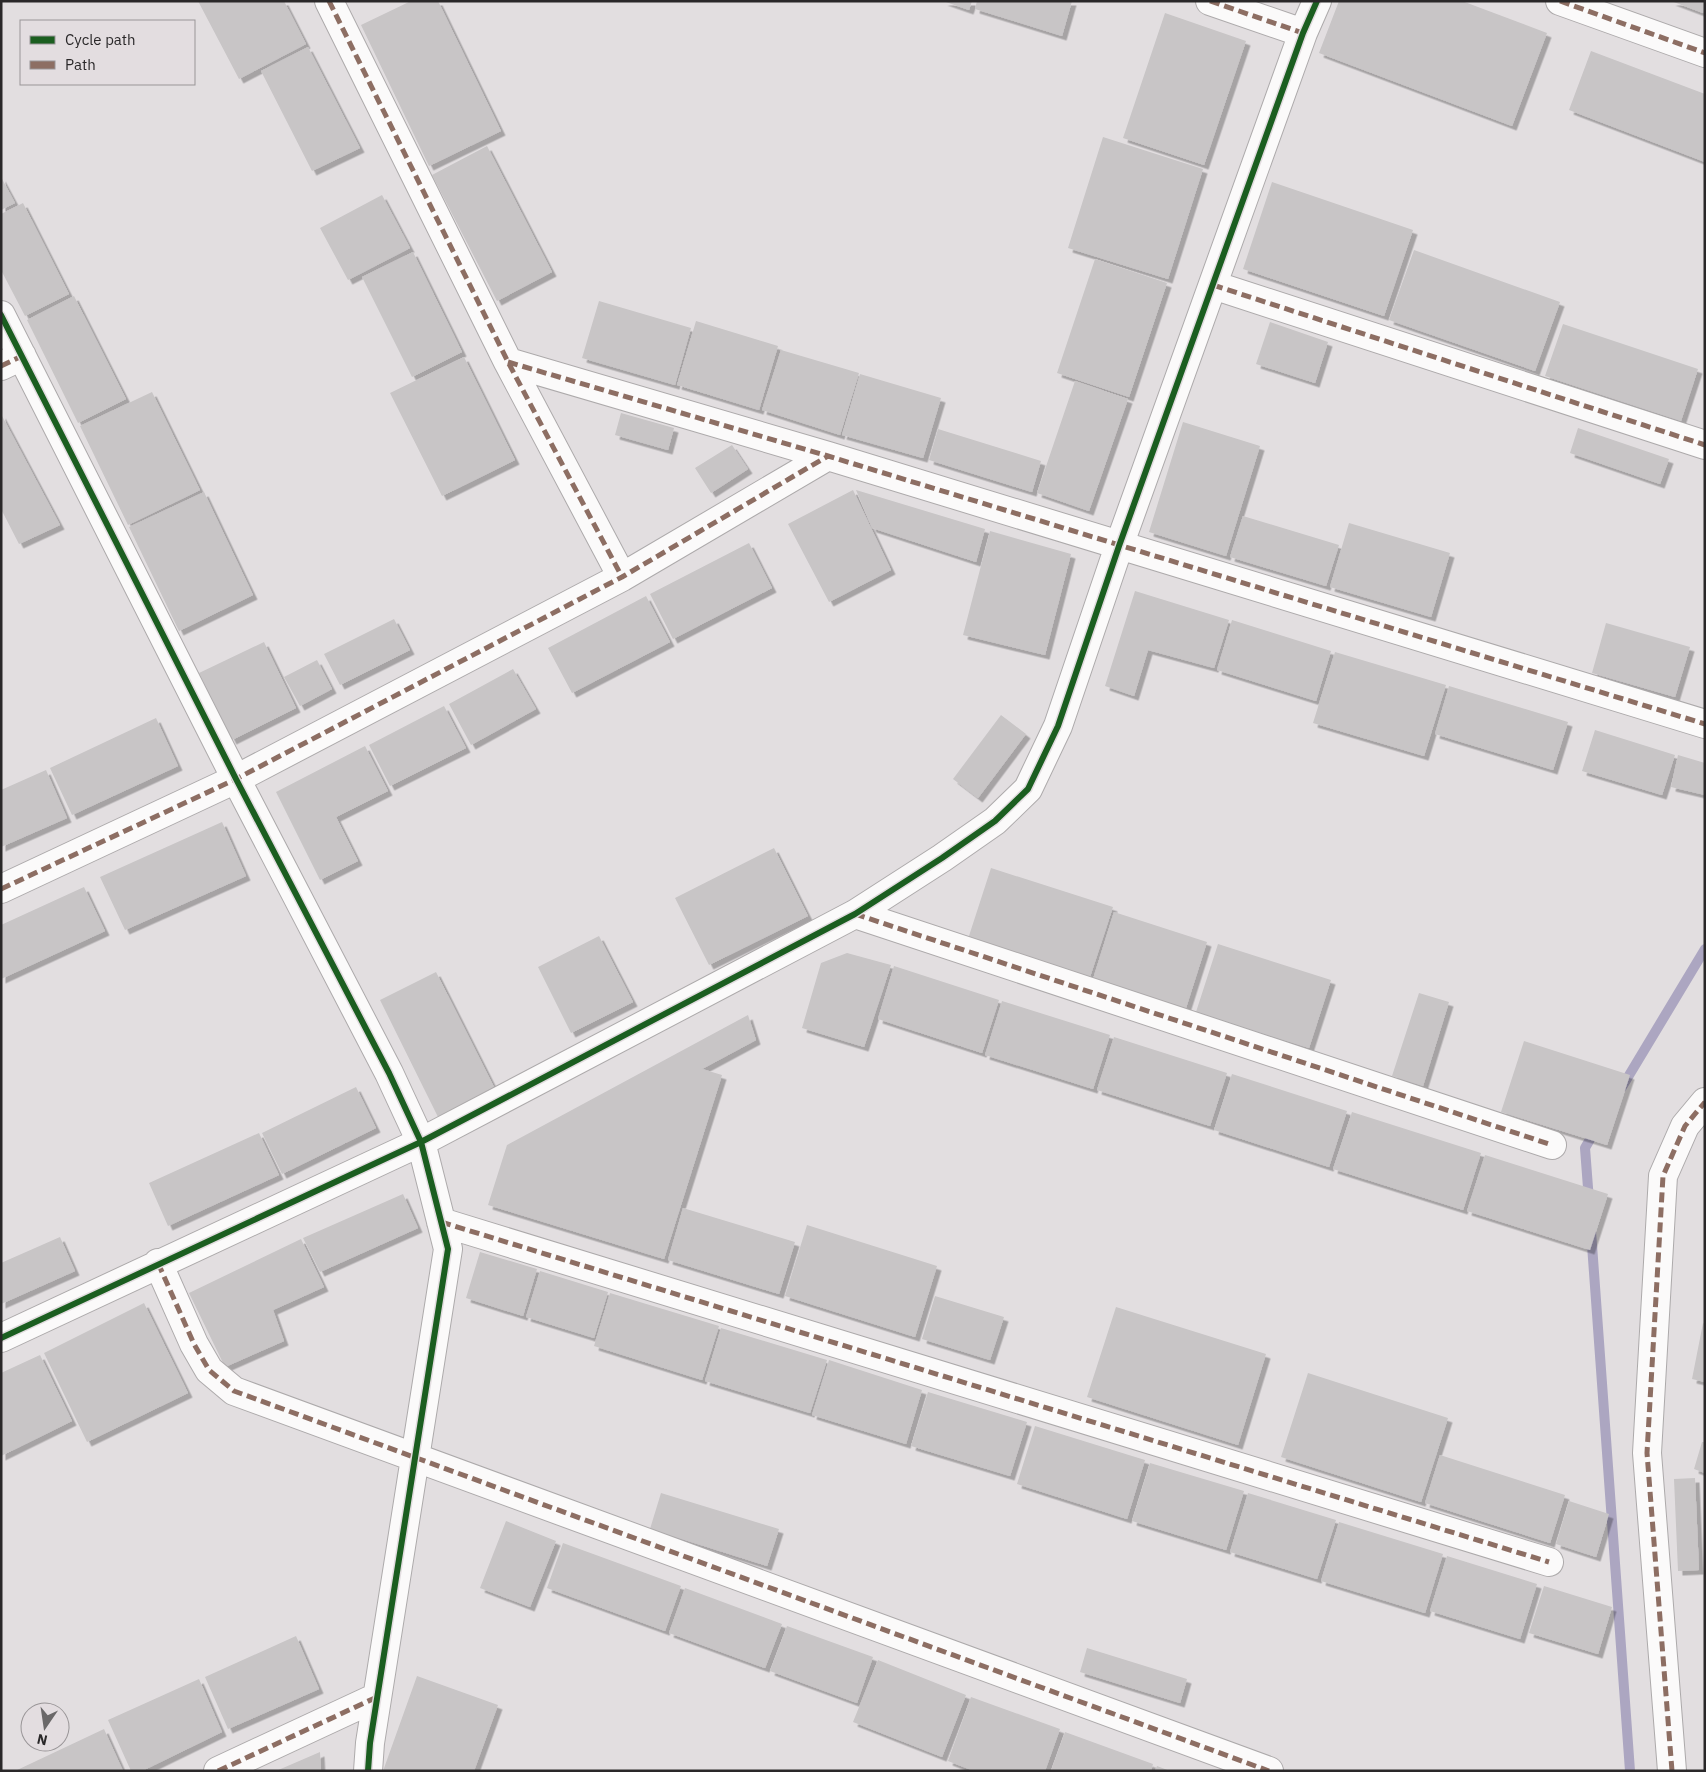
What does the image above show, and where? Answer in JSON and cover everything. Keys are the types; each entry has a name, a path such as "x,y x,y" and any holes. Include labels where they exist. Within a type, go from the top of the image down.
{"street":[{"path":"329,1 508,362 622,577"},
{"path":"1210,1 1303,33"},
{"path":"1,1338 158,1263 421,1142 855,914 995,821 1028,789 1058,726 1119,546 1303,33 1317,1"},
{"path":"1560,1 1705,54"},
{"path":"1213,285 1705,445"},
{"path":"1,315 12,361 236,779 389,1073 421,1142 448,1249 377,1697 368,1771"},
{"path":"508,362 828,456 1705,724"},
{"path":"1,889 236,779 622,577 828,456"},
{"path":"855,914 1552,1145"},
{"path":"1672,1771 1646,1453 1663,1176 1685,1126 1705,1102"},
{"path":"441,1222 1550,1562"},
{"path":"158,1263 194,1344 205,1364 209,1370 234,1391 1269,1771"},
{"path":"218,1771 377,1697"}],"building":[{"path":"198,1 284,1 306,44 239,79"},
{"path":"411,1 438,1 501,131 429,166 361,25"},
{"path":"943,1 972,1 969,10"},
{"path":"977,1 1072,1 1062,36 975,9"},
{"path":"1339,1 1462,1 1547,33 1512,126 1319,53"},
{"path":"1671,1 1705,1 1705,7 1703,13"},
{"path":"1165,13 1246,41 1204,165 1123,138"},
{"path":"308,47 360,148 312,171 261,71"},
{"path":"1591,51 1705,94 1705,162 1569,110"},
{"path":"1103,137 1203,169 1168,279 1068,248"},
{"path":"487,146 552,272 497,301 432,175"},
{"path":"1,177 15,203 1,210"},
{"path":"1272,182 1413,230 1384,316 1243,269"},
{"path":"382,195 410,248 348,280 320,228"},
{"path":"23,203 69,294 25,316 1,270 1,214"},
{"path":"1414,250 1560,302 1535,371 1389,320"},
{"path":"413,252 462,352 412,377 362,277"},
{"path":"1095,259 1167,283 1129,397 1057,373"},
{"path":"74,296 126,399 78,423 27,320"},
{"path":"599,301 691,328 675,385 582,358"},
{"path":"696,321 778,346 759,410 677,385"},
{"path":"1270,322 1328,342 1315,383 1256,364"},
{"path":"1563,324 1698,369 1681,421 1545,376"},
{"path":"781,350 859,373 840,435 762,410"},
{"path":"464,357 515,460 442,496 390,393"},
{"path":"860,374 941,398 923,458 842,435"},
{"path":"1075,381 1128,399 1089,511 1037,493"},
{"path":"152,392 200,490 128,525 80,426"},
{"path":"621,413 674,428 668,450 615,435"},
{"path":"1,414 60,525 19,544 1,509"},
{"path":"1183,422 1260,446 1226,556 1149,532"},
{"path":"1578,428 1669,459 1660,484 1570,453"},
{"path":"938,429 1041,461 1032,492 929,460"},
{"path":"732,445 748,469 711,493 695,468"},
{"path":"853,490 891,570 829,602 788,524"},
{"path":"856,490 985,529 976,562 872,528"},
{"path":"204,492 253,595 179,631 129,527"},
{"path":"1243,516 1339,545 1326,586 1230,557"},
{"path":"1349,523 1450,553 1431,617 1330,587"},
{"path":"990,531 1071,554 1045,655 963,635"},
{"path":"749,543 772,588 673,639 650,594"},
{"path":"1135,591 1229,620 1214,668 1148,650 1134,696 1105,686"},
{"path":"646,596 670,642 572,693 548,648"},
{"path":"394,619 410,650 340,685 324,654"},
{"path":"1232,620 1331,651 1316,701 1217,670"},
{"path":"1606,623 1690,647 1675,697 1592,673"},
{"path":"264,642 296,708 232,740 199,673"},
{"path":"1335,652 1446,685 1424,756 1313,723"},
{"path":"317,660 332,689 300,706 284,677"},
{"path":"513,669 536,709 471,745 449,704"},
{"path":"1449,686 1568,722 1553,770 1435,734"},
{"path":"444,706 466,748 390,786 369,745"},
{"path":"1001,715 1026,734 978,798 953,779"},
{"path":"156,718 178,766 72,815 50,768"},
{"path":"1595,730 1675,755 1662,795 1582,771"},
{"path":"365,746 388,791 336,817 358,861 320,880 276,792"},
{"path":"1678,755 1705,763 1705,795 1671,787"},
{"path":"46,770 67,818 1,847 1,790"},
{"path":"222,822 246,876 125,930 100,877"},
{"path":"774,848 808,916 709,965 675,898"},
{"path":"991,868 1113,907 1090,977 968,939"},
{"path":"84,887 105,931 1,979 1,925"},
{"path":"1114,912 1207,942 1186,1008 1093,979"},
{"path":"599,936 633,1002 571,1033 538,967"},
{"path":"1218,944 1331,980 1309,1048 1196,1012"},
{"path":"847,953 891,965 864,1047 802,1028 821,963"},
{"path":"894,966 999,1000 982,1053 878,1019"},
{"path":"436,972 496,1091 439,1119 380,1000"},
{"path":"1419,993 1449,1002 1423,1086 1392,1076"},
{"path":"1002,1001 1110,1035 1093,1089 985,1055"},
{"path":"748,1015 756,1040 702,1069 722,1075 664,1259 488,1205 507,1145"},
{"path":"1114,1037 1227,1073 1210,1126 1097,1090"},
{"path":"1524,1041 1630,1075 1607,1145 1501,1112"},
{"path":"1232,1074 1347,1111 1329,1167 1214,1130"},
{"path":"356,1087 376,1128 282,1174 262,1133"},
{"path":"1352,1112 1481,1153 1463,1210 1333,1169"},
{"path":"259,1133 279,1175 168,1226 149,1183"},
{"path":"1485,1155 1608,1194 1590,1250 1467,1211"},
{"path":"403,1194 418,1228 320,1272 303,1238"},
{"path":"683,1208 795,1242 779,1294 668,1260"},
{"path":"807,1225 937,1266 915,1337 785,1296"},
{"path":"60,1237 75,1271 1,1304 1,1263"},
{"path":"301,1239 324,1287 273,1310 284,1341 225,1367 189,1293"},
{"path":"480,1252 537,1269 523,1316 466,1298"},
{"path":"540,1271 608,1292 594,1338 526,1317"},
{"path":"610,1293 719,1326 702,1380 594,1346"},
{"path":"935,1296 1004,1317 990,1360 922,1339"},
{"path":"144,1303 188,1393 87,1442 44,1353"},
{"path":"1116,1307 1266,1354 1238,1445 1087,1397"},
{"path":"1703,1323 1705,1324 1705,1382 1692,1379"},
{"path":"721,1328 827,1360 810,1413 705,1381"},
{"path":"40,1355 72,1421 1,1456 1,1373"},
{"path":"829,1360 922,1390 906,1444 812,1415"},
{"path":"1308,1373 1448,1418 1421,1502 1281,1457"},
{"path":"928,1392 1027,1422 1010,1476 911,1446"},
{"path":"1035,1426 1145,1460 1127,1519 1017,1484"},
{"path":"1702,1442 1705,1442 1705,1473 1694,1469"},
{"path":"1440,1455 1565,1495 1550,1543 1425,1503"},
{"path":"1150,1463 1244,1491 1226,1550 1132,1521"},
{"path":"1695,1478 1699,1570 1678,1571 1674,1479"},
{"path":"661,1493 779,1529 767,1566 650,1529"},
{"path":"1248,1493 1336,1520 1317,1579 1230,1552"},
{"path":"1569,1501 1609,1514 1596,1557 1556,1544"},
{"path":"506,1521 556,1541 530,1607 480,1588"},
{"path":"1339,1522 1443,1554 1425,1613 1321,1581"},
{"path":"563,1543 681,1586 665,1631 547,1588"},
{"path":"1447,1556 1537,1584 1520,1639 1430,1611"},
{"path":"1544,1586 1612,1607 1598,1654 1529,1633"},
{"path":"685,1588 782,1624 765,1668 669,1633"},
{"path":"787,1626 873,1657 857,1703 770,1671"},
{"path":"296,1636 319,1689 228,1729 205,1677"},
{"path":"1087,1648 1187,1679 1180,1703 1080,1672"},
{"path":"878,1660 966,1695 942,1757 853,1722"},
{"path":"417,1676 498,1705 474,1771 383,1771"},
{"path":"199,1679 222,1732 142,1771 131,1771 108,1720"},
{"path":"971,1697 1060,1729 1045,1771 974,1771 948,1761"},
{"path":"104,1729 123,1771 15,1771 55,1752 70,1752 70,1745"},
{"path":"1065,1732 1153,1764 1151,1771 1051,1771"},
{"path":"320,1752 321,1771 276,1771"},
{"path":"1157,1766 1170,1771 1155,1771"}],"waterway":[{"path":"1622,1087 1705,949"},
{"path":"1589,1201 1585,1148 1596,1129"},
{"path":"1591,1231 1630,1771"}],"marked path":[{"path":"329,1 508,362 622,577"},
{"path":"1210,1 1303,33"},
{"path":"1560,1 1705,53"},
{"path":"1213,285 1705,445"},
{"path":"1,366 22,356"},
{"path":"508,362 828,456 1705,724"},
{"path":"1,889 236,779 622,577 828,456"},
{"path":"855,914 1552,1145"},
{"path":"1672,1771 1647,1453 1663,1176 1685,1126 1705,1102"},
{"path":"441,1222 1549,1562"},
{"path":"158,1263 194,1344 209,1370 234,1391 1269,1771"},
{"path":"218,1771 377,1697"}],"cycle path":[{"path":"1,1338 421,1142 855,914 995,821 1028,789 1058,726 1119,546 1303,33 1317,1"},
{"path":"1,315 236,779 389,1073 421,1142 448,1249 370,1743 368,1771"}]}
